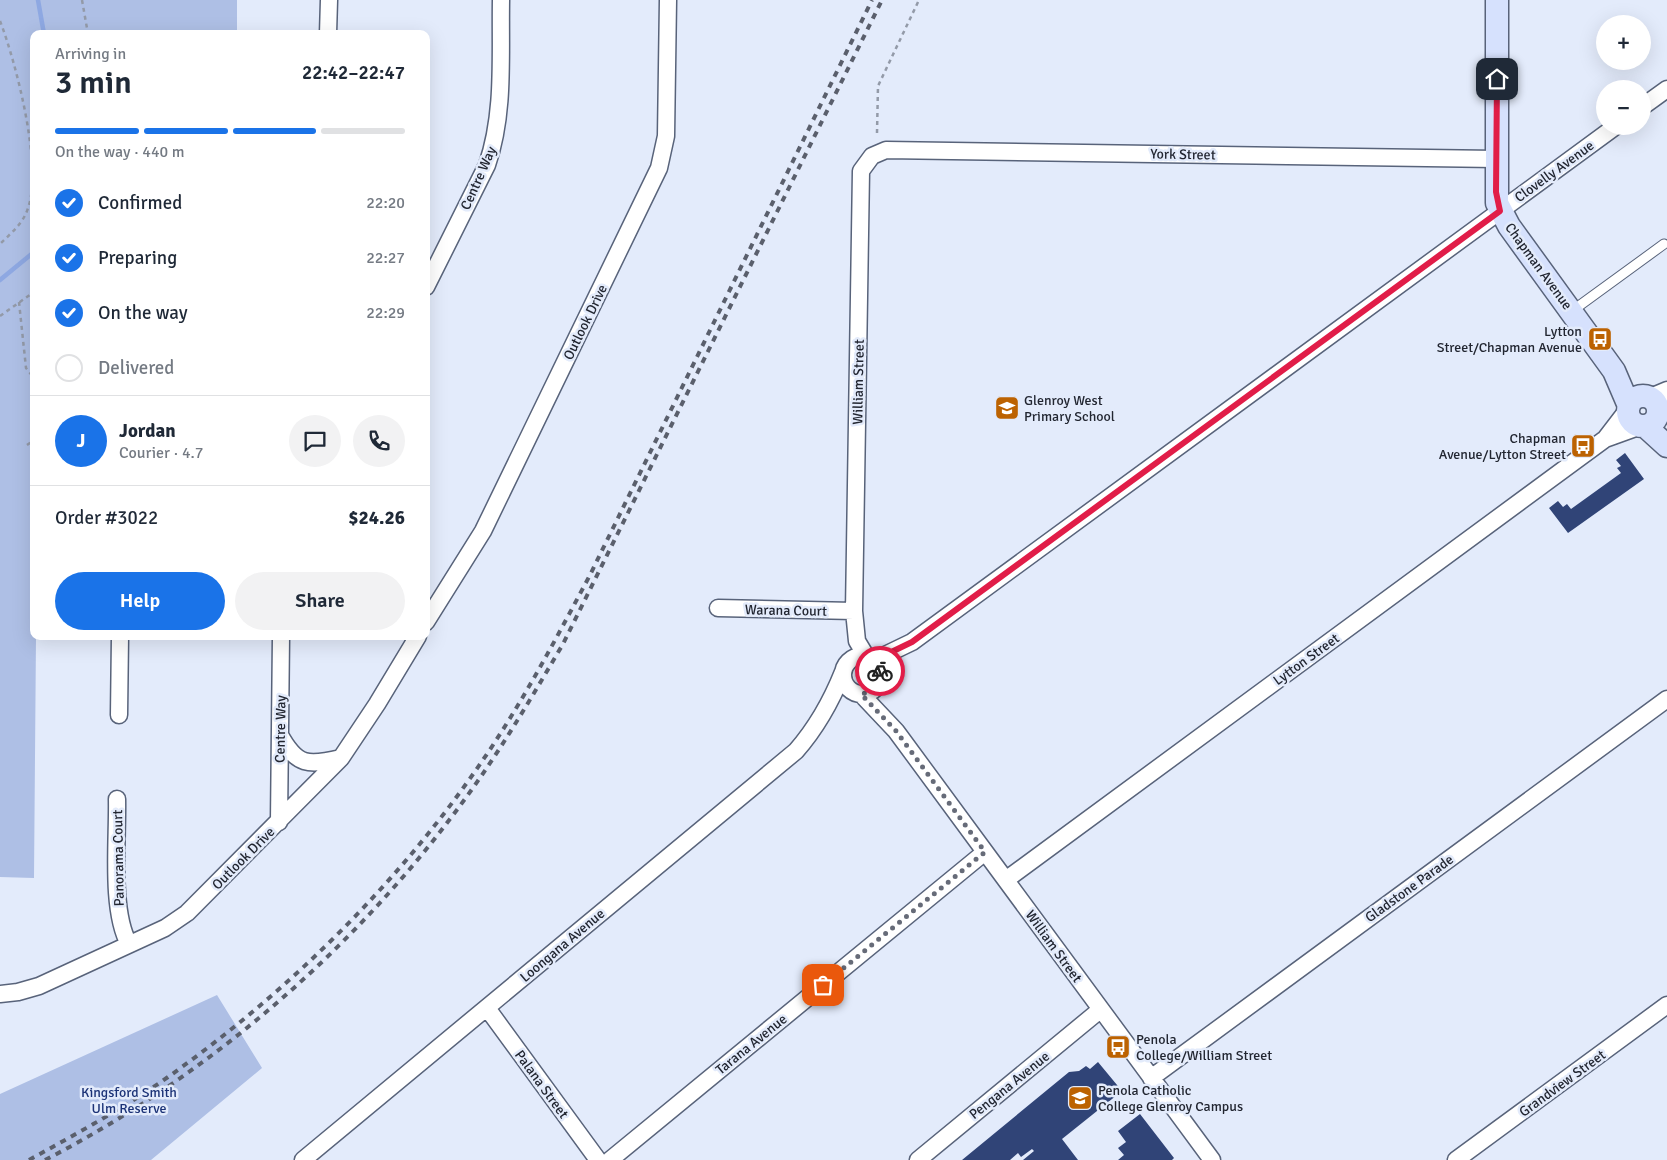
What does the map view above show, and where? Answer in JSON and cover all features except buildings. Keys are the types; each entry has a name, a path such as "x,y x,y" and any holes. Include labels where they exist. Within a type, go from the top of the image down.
{"street":[{"path":"328,30 329,0"},
{"name":"Centre Way","path":"430,279 493,147 499,122 501,0"},
{"name":"Outlook Drive","path":"430,616 483,531 660,168 666,136 668,0"},
{"name":"Chapman Avenue","path":"1497,0 1496,192 1500,211 1614,371 1648,408 1667,442"},
{"path":"1651,101 1667,89"},
{"name":"Clovelly Avenue","path":"869,657 883,656 912,642 1604,135"},
{"name":"York Street","path":"872,156 886,150 1496,158"},
{"name":"William Street","path":"869,657 857,641 854,611 861,171 872,156"},
{"name":"Chapman Avenue","path":"1648,408 1667,446"},
{"name":"Lytton Street","path":"1006,879 1648,408"},
{"name":"Warana Court","path":"718,608 854,611"},
{"name":"William Street","path":"844,669 847,639 854,611"},
{"path":"119,715 120,640"},
{"name":"Centre Way","path":"278,822 281,640"},
{"name":"Outlook Drive","path":"0,994 18,992 39,986 165,928 187,914 341,758 415,640"},
{"name":"Clovelly Avenue","path":"879,680 912,642"},
{"path":"869,657 877,662 879,680 873,691 858,694 845,684 844,669 854,658 869,657"},
{"name":"Loongana Avenue","path":"817,725 831,701 844,669"},
{"name":"William Street","path":"879,680 881,702 896,731 1212,1160"},
{"name":"William Street","path":"858,694 896,731"},
{"name":"Loongana Avenue","path":"303,1160 796,751 835,706 858,694"},
{"name":"Gladstone Parade","path":"1151,1078 1667,699"},
{"path":"280,735 289,752 297,759 316,762 341,758"},
{"name":"Panorama Court","path":"118,799 118,910 124,934 129,944"},
{"name":"Tarana Avenue","path":"610,1160 985,852"},
{"name":"Grandview Street","path":"1456,1160 1667,1005"},
{"name":"Palana Street","path":"486,1008 598,1160"},
{"name":"Pengana Avenue","path":"918,1160 1100,1010"}],"lane":[{"path":"1572,312 1664,244"}],"path":[{"path":"82,0 87,30"},
{"path":"877,133 878,86 919,0"},
{"path":"0,21 15,64 24,105 30,168"},
{"path":"0,244 19,226 28,208 30,198"},
{"path":"0,316 30,295"},
{"path":"19,302 26,368 30,373"}],"green space":[{"path":"0,0 237,0 237,30 30,30 30,640 36,640 34,878 0,877"},
{"name":"Kingsford Smith Ulm Reserve","path":"217,995 262,1068 151,1160 0,1160 0,1094"}],"waterway":[{"path":"38,0 43,30"},
{"path":"0,280 30,255"}],"railway":[{"path":"29,1160 100,1120 168,1077 259,1007 302,969 383,887 456,798 516,708 590,575 872,0"},
{"path":"45,1160 105,1127 162,1090 218,1050 272,1007 323,961 371,912 417,861 459,807 513,727 563,644 882,0"}],"way so far":[{"path":"823,985 985,852 896,731 861,694 873,691 878,686 880,671"}],"place":[{"name":"Lytton Street/Chapman Avenue","path":"1600,339"},
{"name":"Glenroy West Primary School","path":"1007,408"},
{"name":"Chapman Avenue/Lytton Street","path":"1583,446"},
{"name":"Penola College/William Street","path":"1118,1047"},
{"name":"Penola Catholic College Glenroy Campus","path":"1080,1098"}],"route":[{"path":"880,671 877,662 872,659 883,656 912,642 1500,211 1496,192 1497,79"}]}
